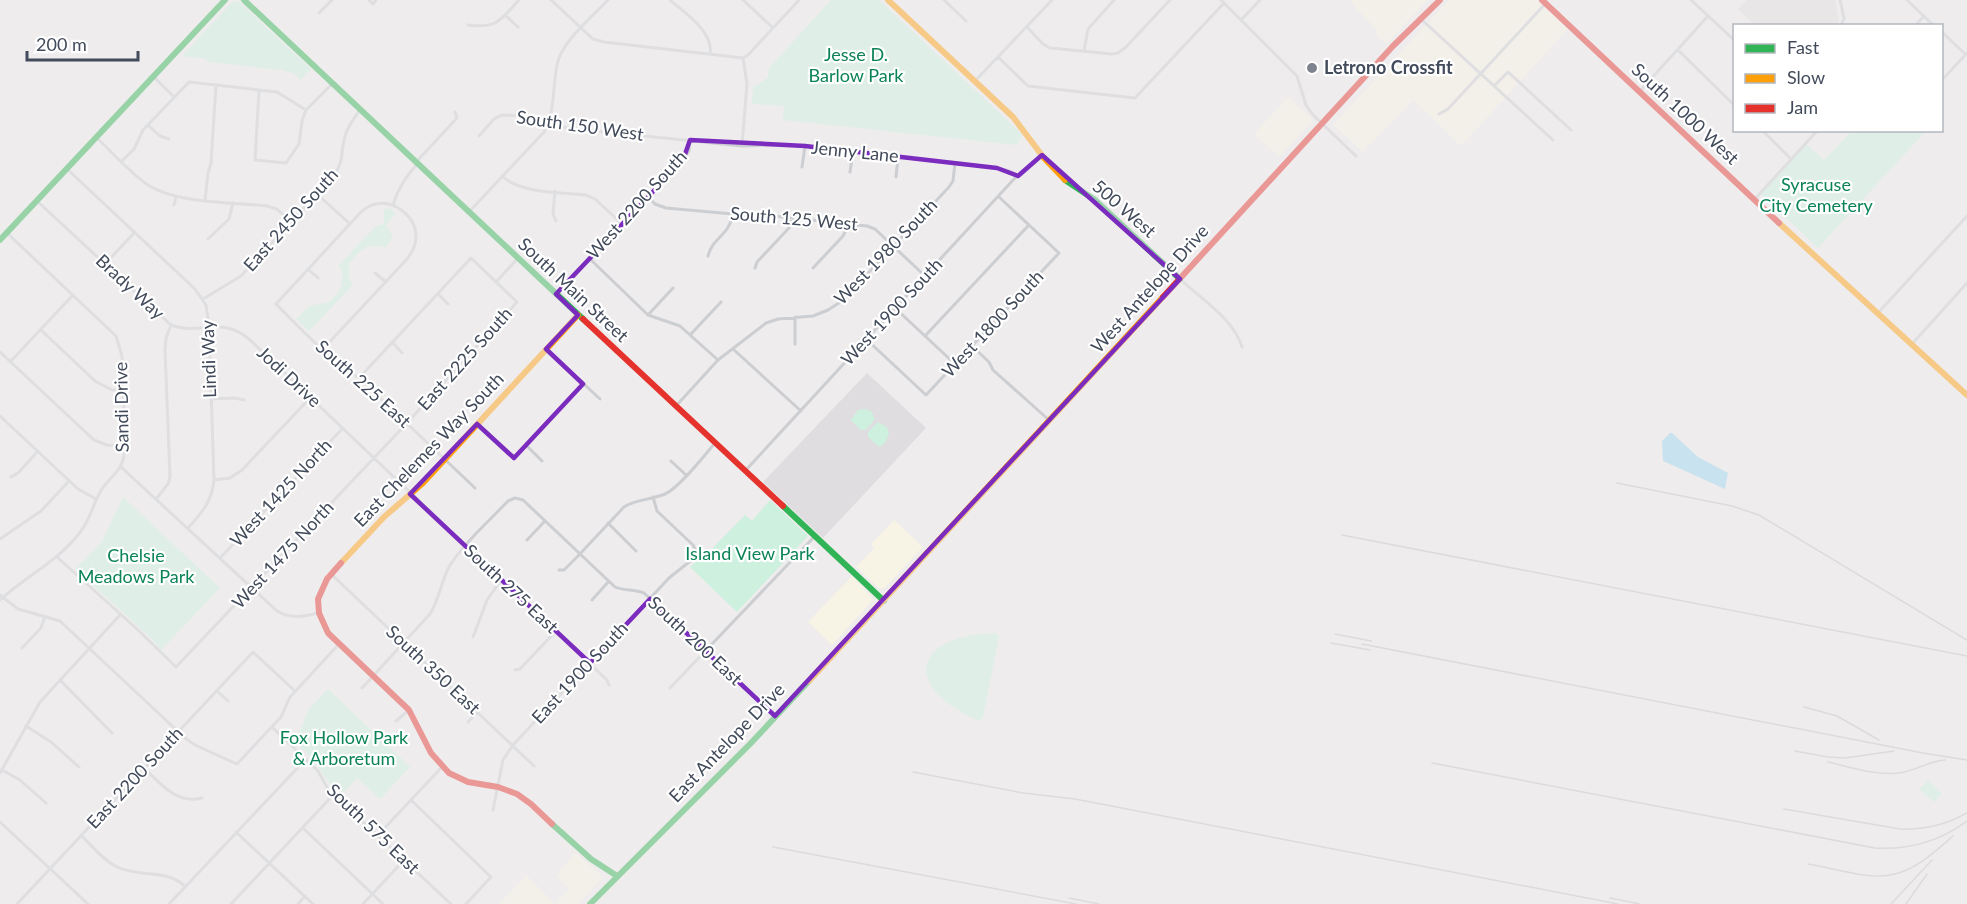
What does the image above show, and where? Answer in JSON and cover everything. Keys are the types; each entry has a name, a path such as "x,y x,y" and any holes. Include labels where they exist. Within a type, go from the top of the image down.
{"main road":[{"path":"0,240 225,0"},
{"name":"South Main Street","path":"244,0 884,601"},
{"name":"500 West","path":"888,0 1013,117 1064,180 1095,200 1180,279"},
{"name":"West Antelope Drive","path":"884,601 1393,46 1440,0"},
{"name":"South 1000 West","path":"1544,2 1754,200 1967,395"},
{"name":"East Chelemes Way South","path":"318,613 320,591 331,574 444,459 578,315"},
{"name":"East Antelope Drive","path":"591,904 723,771 884,601"},
{"path":"318,613 328,633 409,710 416,720 428,749 442,767 454,776 476,785 516,793 529,802 596,864 617,876"}],"street":[{"path":"319,13 332,0"},
{"path":"369,0 373,4 376,0"},
{"path":"468,26 485,28 498,23 519,0"},
{"path":"551,0 593,39 742,58 748,55 799,0"},
{"path":"469,212 544,132 555,100 557,64 562,49 608,0"},
{"path":"670,0 708,38 710,54"},
{"path":"743,0 773,28"},
{"path":"944,0 966,21"},
{"path":"975,81 1052,0"},
{"path":"1084,51 1088,29 1114,0"},
{"path":"1027,27 1047,47 1107,54 1118,53 1170,0"},
{"path":"1241,20 1260,0"},
{"path":"1691,0 1733,39"},
{"path":"1840,0 1844,18 1842,24"},
{"path":"1907,0 1932,24"},
{"path":"998,57 1028,86 1135,98 1222,2 1297,76 1306,105 1322,124 1356,156"},
{"path":"1439,114 1448,109 1481,74 1544,2"},
{"path":"505,15 518,27"},
{"path":"1638,92 1708,16"},
{"path":"1918,24 1924,16"},
{"path":"1421,19 1553,140"},
{"path":"1943,34 1966,53 1943,78"},
{"path":"1678,50 1733,104"},
{"path":"742,58 747,84 742,146"},
{"path":"1494,86 1508,72 1571,130"},
{"path":"153,77 174,97"},
{"path":"122,161 134,149 139,136 148,125 189,82 277,92 306,110"},
{"path":"259,90 255,160 286,163 299,144 306,110 332,84"},
{"path":"205,200 211,164 216,85"},
{"name":"East 2450 South","path":"203,299 241,276 338,171 344,154 344,139 349,126 360,110"},
{"path":"393,205 402,184 416,163 457,118 455,112"},
{"name":"South 150 West","path":"478,136 494,119 502,115 530,116 567,128 690,140"},
{"path":"148,125 160,136 169,139"},
{"path":"1764,132 1791,159"},
{"path":"1754,200 1816,132"},
{"path":"96,136 146,184 176,197 267,206 277,209 291,222"},
{"name":"Jenny Lane","path":"690,140 742,146 805,146 1004,169 1018,176"},
{"name":"West 2200 South","path":"556,294 683,160 690,140"},
{"path":"802,167 805,146"},
{"path":"850,172 853,152"},
{"name":"West 1900 South","path":"745,471 998,196 1042,155"},
{"path":"896,177 898,157"},
{"name":"West 1980 South","path":"676,406 718,360 766,323 778,319 813,316 842,302 949,187 956,163"},
{"name":"Lindi Way","path":"67,169 195,289 206,305 209,327 214,480 210,500 200,516 188,528"},
{"path":"502,176 510,183 523,188 586,195 595,199 622,224"},
{"path":"555,191 553,214 556,222"},
{"path":"317,194 349,224"},
{"path":"925,336 1028,226 998,196"},
{"path":"174,205 176,197"},
{"name":"South 125 West","path":"648,197 655,204 666,208 747,213 867,226 875,230 925,276"},
{"name":"Brady Way","path":"37,201 171,325 166,338 165,350 170,477 168,484 157,498"},
{"path":"208,239 229,219 233,203"},
{"path":"318,279 308,269 360,213 373,205 393,205 411,218 415,228 414,249 323,349"},
{"path":"708,256 710,249 731,225 733,213"},
{"path":"1877,314 1967,216"},
{"path":"755,268 757,262 789,228 791,218"},
{"path":"813,268 843,236 845,223"},
{"name":"West 1800 South","path":"867,339 926,395 1059,253 1028,226"},
{"path":"105,264 135,232"},
{"name":"Sandi Drive","path":"7,233 116,336 122,356 125,446 121,467 277,611 287,616 301,617 318,613"},
{"path":"359,378 471,258 496,282 518,258"},
{"path":"590,259 648,315 680,326 718,360"},
{"name":"South 225 East","path":"308,269 276,304 476,488"},
{"path":"375,273 386,282"},
{"name":"500 West","path":"1180,279 1228,322 1236,332 1242,346"},
{"name":"East 2225 South","path":"389,442 517,302 496,282"},
{"path":"1911,345 1967,283"},
{"path":"648,315 673,288"},
{"path":"438,294 448,304"},
{"path":"10,362 73,295"},
{"path":"690,335 720,302"},
{"path":"895,308 955,364"},
{"path":"795,317 795,344"},
{"name":"Jodi Drive","path":"171,325 182,328 228,327 242,333 390,471"},
{"path":"40,330 95,381 112,390 122,390"},
{"path":"392,342 402,353"},
{"path":"972,346 989,362 993,370 1050,421"},
{"path":"546,349 600,399"},
{"path":"733,349 801,411"},
{"path":"0,352 94,440 107,445 125,446"},
{"path":"477,424 515,456 583,384"},
{"path":"214,480 230,478 242,470 310,397"},
{"path":"211,399 244,400"},
{"path":"0,417 69,481 82,492 96,499"},
{"name":"West 1425 North","path":"220,558 342,428"},
{"name":"West 1475 North","path":"121,614 176,667 389,442"},
{"path":"559,570 564,570 624,507 631,502 668,492 716,443"},
{"path":"526,445 542,460"},
{"path":"11,477 38,451"},
{"path":"671,461 686,475"},
{"path":"121,467 96,499 84,527 57,557 1,597 18,609 60,621 195,745 237,764 281,717 287,702 295,691 339,644"},
{"name":"South 275 East","path":"390,471 410,494 608,680 609,685"},
{"path":"1,536 41,511 69,481"},
{"name":"East 1900 South","path":"493,810 503,760 513,745 669,578 697,553 693,545 657,512 653,497"},
{"name":"South 200 East","path":"466,546 508,501 515,498 523,500 615,587 622,590 637,590 650,599 775,716"},
{"path":"527,540 545,521"},
{"path":"608,523 636,550"},
{"path":"670,688 814,536"},
{"path":"362,688 430,614 435,607 448,568 466,546"},
{"path":"46,803 20,780 1,772 40,702 121,614 57,557"},
{"name":"South 350 East","path":"331,574 534,766"},
{"path":"473,637 487,600 501,579"},
{"path":"592,600 609,581"},
{"path":"22,648 41,628 45,616"},
{"path":"515,670 520,669 556,631"},
{"name":"East 2200 South","path":"17,904 253,652 295,691"},
{"path":"60,680 112,733"},
{"path":"217,691 228,701"},
{"path":"396,721 409,710"},
{"path":"468,722 478,711"},
{"path":"26,726 51,742 79,767"},
{"name":"South 575 East","path":"272,727 318,771 334,795 451,904"},
{"path":"168,904 306,759"},
{"path":"378,835 442,767"},
{"path":"144,768 171,793 184,799 202,798"},
{"path":"231,904 334,795"},
{"path":"411,800 491,877 466,904"},
{"path":"0,822 81,902 88,904"},
{"path":"303,828 383,904"},
{"path":"236,832 313,904"},
{"path":"81,835 118,868 166,875 177,879 185,886"},
{"path":"363,904 404,860"},
{"path":"298,904 305,896"}],"highlighted area":[{"path":"690,140 805,146 997,168 1018,176 1042,155 1180,279 775,716 650,599 590,663 410,494 477,424 514,458 583,384 546,349 578,315 556,294 683,160"}],"shaded area":[{"path":"1350,0 1428,0 1386,44"},
{"path":"1449,0 1536,0 1568,29 1461,146 1413,100 1363,152 1333,125"},
{"path":"1747,0 1835,0 1839,21 1837,24 1754,24 1738,9"},
{"path":"1288,97 1313,120 1279,157 1254,134"},
{"path":"867,373 926,428 823,538 763,482"},
{"path":"894,520 923,547 885,588 880,589 856,567 874,548 871,544"},
{"path":"852,576 873,600 832,645 808,622"},
{"path":"576,853 600,874 601,879 578,904 555,904 569,888 556,875"},
{"path":"526,875 555,904 499,904"}],"green space":[{"name":"Jesse D. Barlow Park","path":"831,0 879,0 1022,134 1017,145 783,120 784,106 752,104 753,87 768,78 769,68"},
{"path":"238,1 311,69 301,80 295,74 282,70 208,62 206,59 182,56 232,2"},
{"name":"Syracuse City Cemetery","path":"1851,132 1925,132 1818,248 1760,193 1806,144 1824,160"},
{"path":"388,208 396,213 386,225 393,236 386,247 368,247 356,255 349,269 353,285 309,331 296,319 309,306 329,302 340,290 343,273 339,265 376,226 384,224 384,209"},
{"path":"858,410 871,411 875,419 866,430 861,430 851,420"},
{"path":"878,422 887,427 889,433 885,443 879,447 868,437 868,432"},
{"name":"Chelsie Meadows Park","path":"123,497 220,588 161,650 151,638 75,569 103,540"},
{"name":"Island View Park","path":"770,500 808,536 737,612 690,567 701,554 708,553 745,515 752,521"},
{"path":"995,633 999,636 983,717 979,721 954,708 937,694 928,679 927,666 933,653 946,643 967,636"},
{"name":"Fox Hollow Park & Arboretum","path":"328,689 410,767 380,799 357,778 342,794 345,798 331,785 309,755 284,733 292,738 302,728 308,710"},
{"path":"1928,780 1942,794 1934,802 1919,789"}],"water":[{"path":"1670,433 1698,457 1728,473 1725,489 1663,461 1662,441"}],"railway":[{"path":"1617,483 1732,506 1759,515 1967,640"},
{"path":"1342,535 1967,656"},
{"path":"1335,634 1371,641"},
{"path":"1331,643 1370,650"},
{"path":"1362,644 1967,760"},
{"path":"1804,707 1837,716 1879,740"},
{"path":"1795,751 1845,758 1894,751"},
{"path":"1828,762 1891,774 1945,760"},
{"path":"1432,763 1875,848 1924,843 1946,834 1967,821"},
{"path":"913,772 1023,793 1075,799 1618,904"},
{"path":"1784,809 1900,829 1934,826 1967,813"},
{"path":"1808,864 1863,875 1885,876 1903,872 1919,863 1953,836"},
{"path":"773,847 1076,904"},
{"path":"1891,904 1932,860"},
{"path":"1906,904 1927,874"},
{"path":"1069,898 1099,904"},
{"path":"1610,898 1640,904"}],"traffic: fast":[{"path":"0,240 225,0"},
{"path":"244,0 583,319"},
{"path":"1065,180 1095,200 1180,279"},
{"path":"783,506 884,601"},
{"path":"590,904 750,744 809,681"},
{"path":"552,824 591,859 617,876"}],"traffic: slow":[{"path":"888,0 1013,117 1044,158 1065,180"},
{"path":"1779,223 1967,395"},
{"path":"809,681 1163,297"},
{"path":"341,563 384,517 423,483 578,315"}],"traffic: jam":[{"path":"1163,297 1393,46 1440,0"},
{"path":"1542,0 1779,223"},
{"path":"583,319 783,506"},
{"path":"341,563 327,579 318,599 319,613 328,633 409,710 431,753 449,773 468,782 498,787 517,794 552,824"}],"place":[{"name":"Letrono Crossfit","path":"1312,68"}]}
